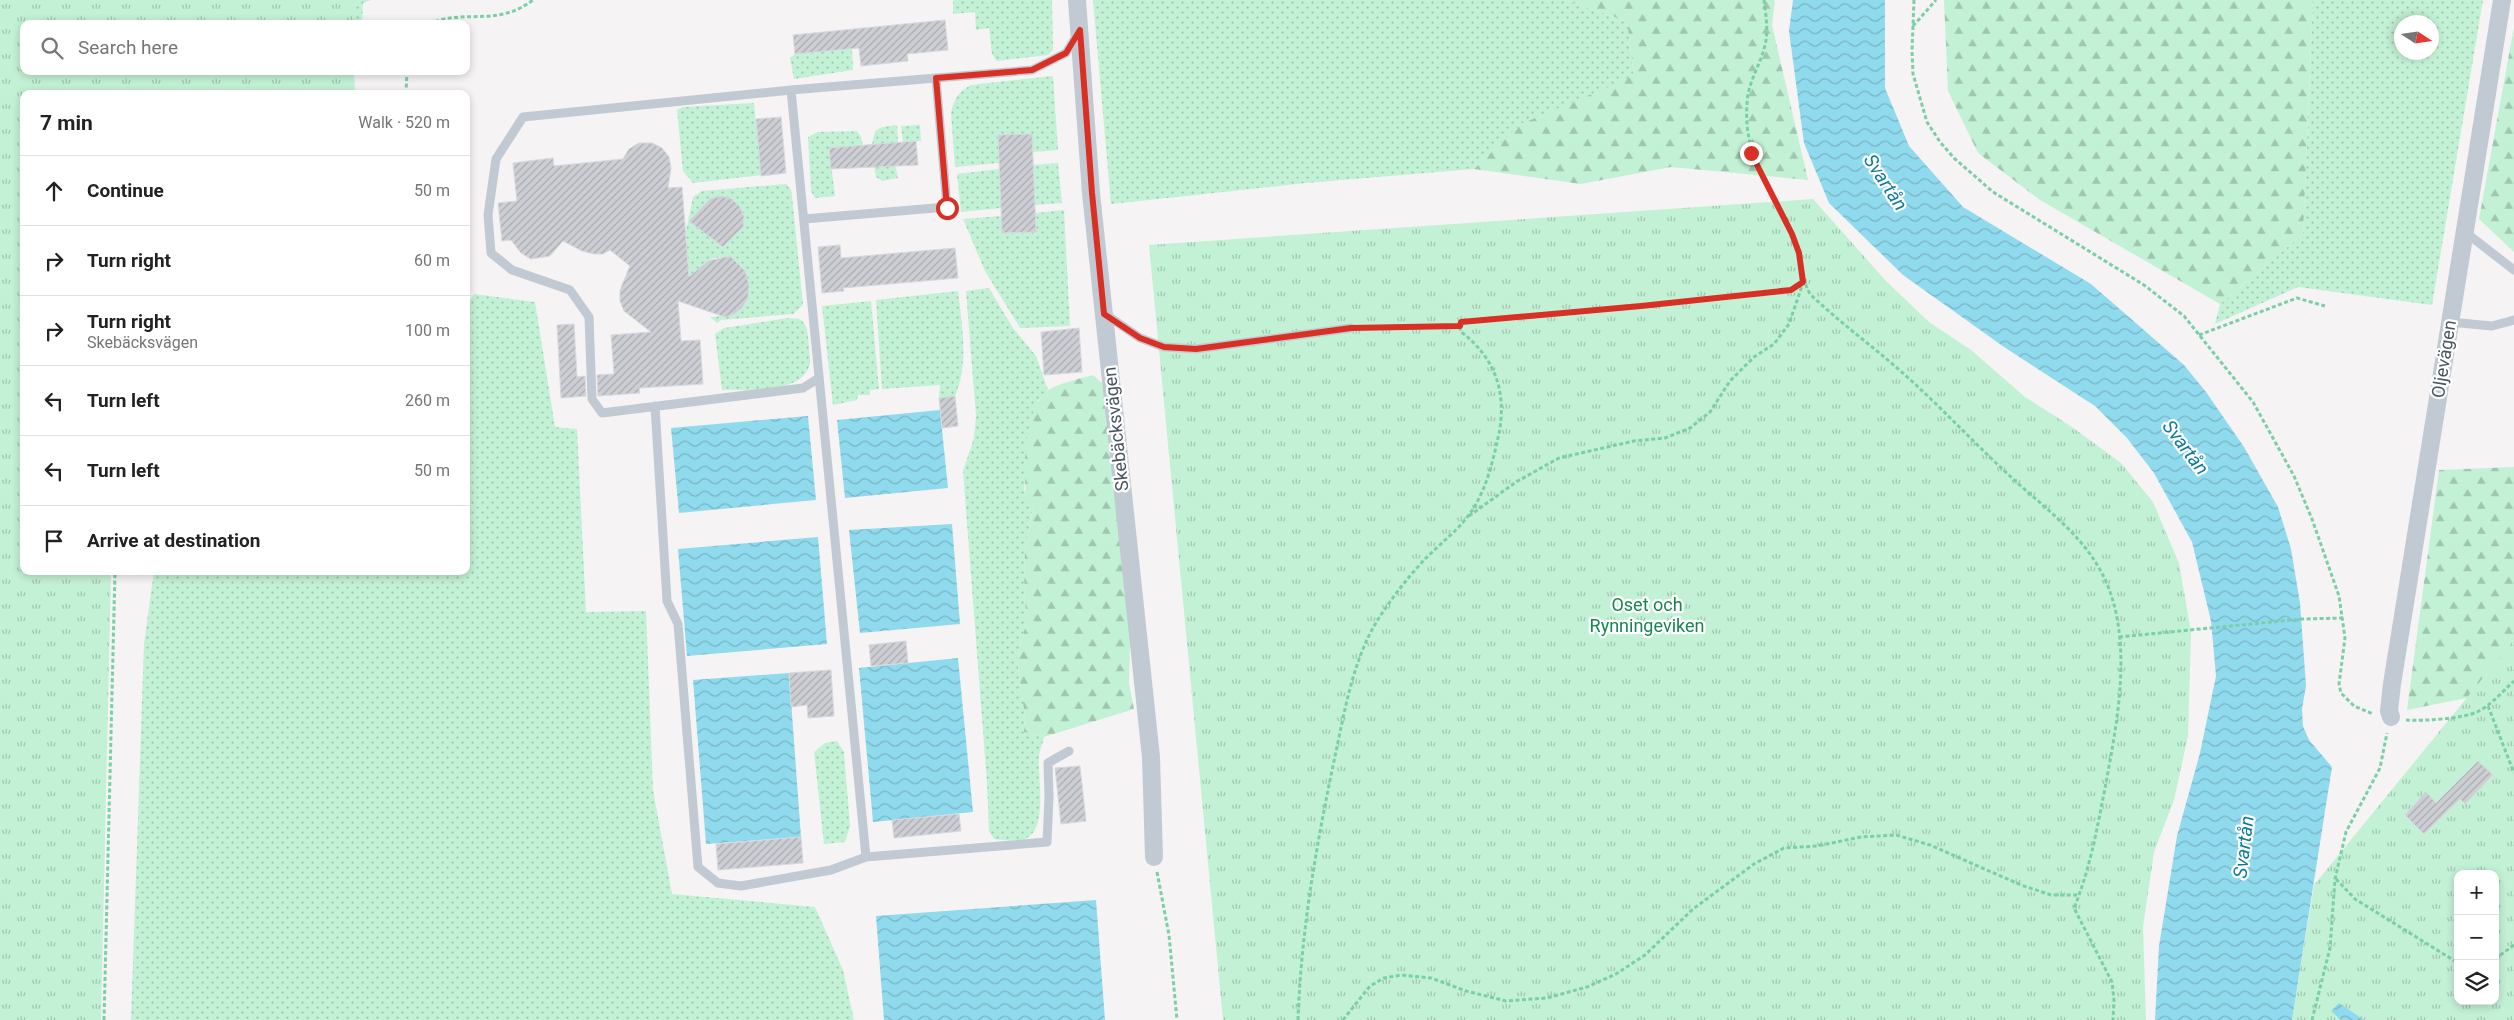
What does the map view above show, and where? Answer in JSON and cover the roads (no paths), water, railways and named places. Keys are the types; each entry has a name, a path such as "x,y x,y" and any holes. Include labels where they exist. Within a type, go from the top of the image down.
{"street":[{"name":"Skebäcksvägen","path":"1077,0 1092,193 1134,614 1151,757 1154,857"},
{"name":"Oljevägen","path":"2391,717 2389,711 2392,684 2502,0"}],"lane":[{"path":"819,378 803,388 602,413 592,399 589,317 570,290 512,270 491,253 488,214 496,159 523,117 791,90 1032,70 1066,53 1080,30"},
{"path":"804,219 947,208 936,78"},
{"path":"791,90 866,857"},
{"path":"2464,231 2514,270"},
{"path":"1104,314 1140,338 1164,347 1188,349 1246,344 1351,328"},
{"path":"2450,322 2492,326 2514,320"},
{"path":"655,406 667,601 678,624 698,867 718,883 742,886 831,870 866,857 1047,842 1050,797 1048,763 1069,751"}],"water":[{"name":"Svartån","path":"1793,0 1885,0 1885,88 1909,146 1963,207 2091,284 2184,365 2206,392 2244,447 2278,507 2291,549 2300,603 2306,686 2302,709 2303,726 2309,740 2332,767 2292,1020 2155,1020 2159,946 2177,836 2200,753 2216,676 2211,621 2192,542 2154,473 2127,438 2095,406 2004,347 1903,275 1829,203 1804,143 1789,31"},
{"path":"940,410 948,488 845,498 837,420"},
{"path":"808,416 816,500 679,513 671,428"},
{"path":"952,524 960,624 860,633 849,530"},
{"path":"818,537 827,644 687,656 678,549"},
{"path":"958,658 973,812 873,822 859,668"},
{"path":"789,673 801,837 706,844 693,680"},
{"path":"1096,900 1105,1020 884,1020 876,916"},
{"path":"2339,1003 2364,1020 2341,1020 2331,1011"}],"park label":[{"name":"Oset och Rynningeviken","path":"1647,615"}]}
